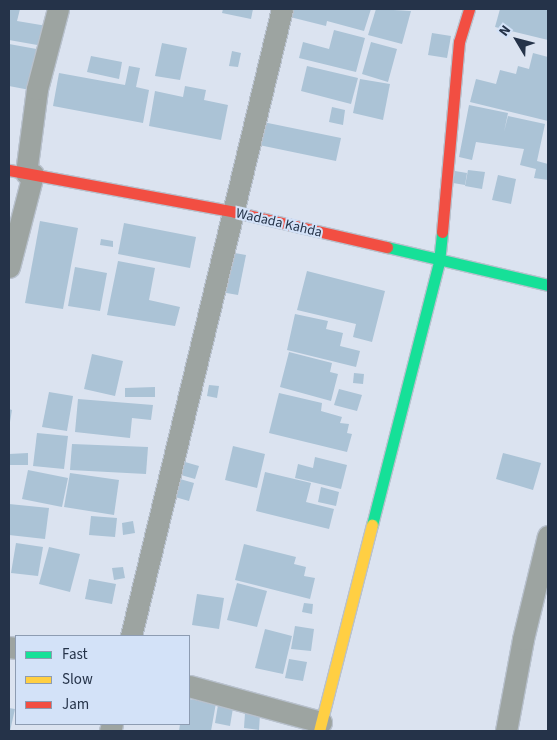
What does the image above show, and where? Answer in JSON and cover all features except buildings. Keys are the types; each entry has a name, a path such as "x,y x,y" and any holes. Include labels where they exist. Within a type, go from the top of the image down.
{"street":[{"path":"9,267 22,172 37,89 58,9"},
{"path":"131,635 235,212 282,9"},
{"path":"190,686 320,727 439,262 459,42 469,9"},
{"name":"Wadada Kahda","path":"22,172 235,212 439,262 548,285"},
{"path":"506,731 523,639 548,536"}],"traffic: fast":[{"path":"372,525 439,262 442,232"},
{"path":"387,247 548,285"}],"traffic: slow":[{"path":"319,731 372,525"}],"traffic: jam":[{"path":"442,232 459,42 469,9"},
{"path":"9,170 235,212 387,247"}]}
